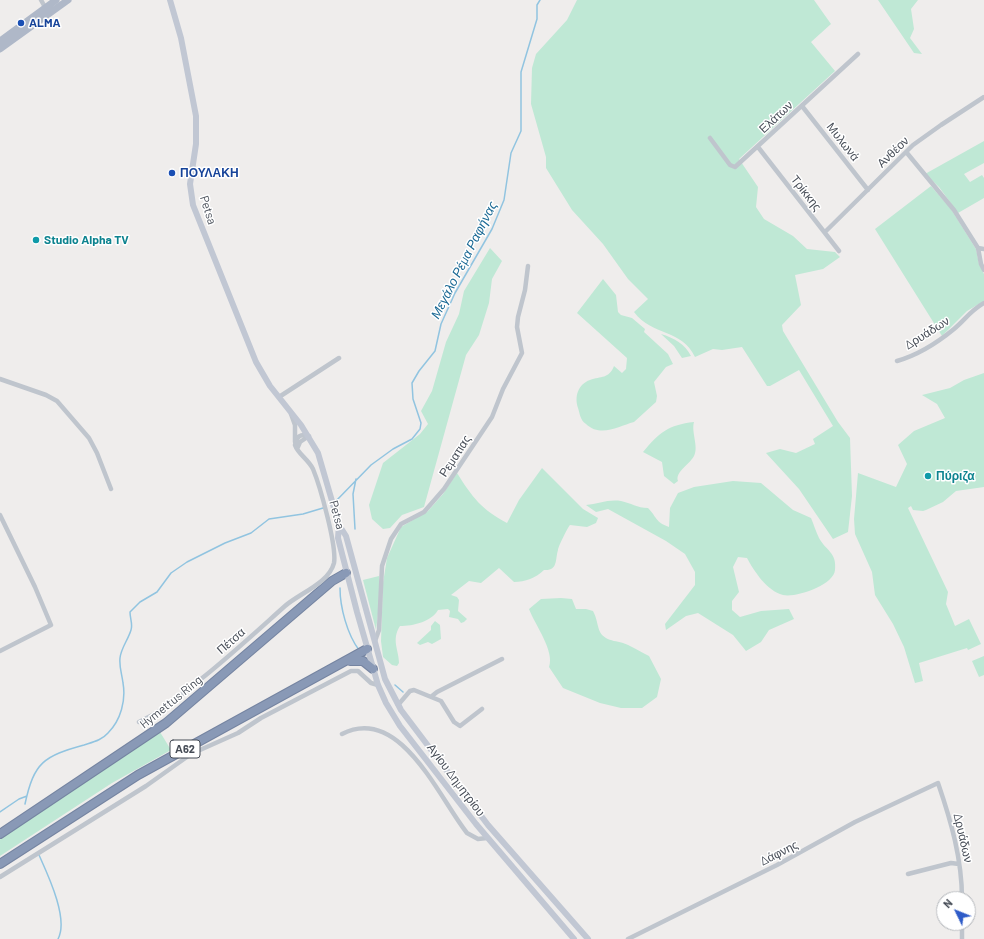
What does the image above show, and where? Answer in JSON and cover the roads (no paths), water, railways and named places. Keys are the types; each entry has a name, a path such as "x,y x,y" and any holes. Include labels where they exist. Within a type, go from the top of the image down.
{"highway":[{"name":"Hymettus Ring","path":"0,834 166,723 332,581 346,573"},
{"path":"347,661 367,649"},
{"path":"347,661 359,660 373,669"},
{"name":"Α62","path":"0,864 138,775 347,661"}],"main road":[{"path":"0,41 46,9 56,0"},
{"path":"0,49 68,0"},
{"name":"Petsa","path":"170,0 181,38 196,116 196,144 190,184 193,205 256,362 279,397 309,436 318,452 339,525"},
{"path":"339,525 338,538 346,573 356,571"},
{"path":"339,525 346,536 375,641 367,649"},
{"name":"Αγίου Δημητρίου","path":"346,573 378,685 386,703 400,726 488,838 574,939"},
{"name":"Αγίου Δημητρίου","path":"375,641 385,679 408,721 488,825 588,939"}],"street":[{"path":"41,0 46,9"},
{"name":"Ελάτων","path":"710,138 732,167 738,166 858,54"},
{"name":"Ανθέον","path":"825,232 927,134 984,97"},
{"name":"Μυλωνά","path":"802,106 868,190"},
{"name":"Τρίκκης","path":"758,147 839,251"},
{"path":"907,153 954,210 978,248 984,270"},
{"path":"978,248 984,249"},
{"name":"Ρεματιας","path":"375,641 379,630 382,566 391,539 401,524 424,512 444,489 492,417 503,389 522,353 518,322 528,266"},
{"name":"Δρυάδων","path":"897,361 916,354 942,338 954,329 971,311 984,303"},
{"path":"279,397 339,358"},
{"path":"0,378 46,394 57,401 90,438 111,489"},
{"name":"Petsa","path":"290,410 294,426 296,447 308,461 314,474 329,526"},
{"path":"296,447 300,442 309,436"},
{"path":"0,515 36,587 51,625 0,650"},
{"name":"Πέτσα","path":"139,722 171,704 231,656 286,606 328,574 334,562 329,526"},
{"path":"432,696 502,659"},
{"path":"0,877 146,786 191,754 238,733 261,718 351,671 358,671 371,683 378,685"},
{"path":"398,705 412,690 432,696 441,700 458,726 462,725 482,710"},
{"path":"342,734 356,728 370,728 376,729 388,735 421,765 467,833 478,839 488,838"},
{"name":"Δρυάδων","path":"938,783 954,838 962,882 962,891"},
{"name":"Δάφνης","path":"628,939 777,865 855,822 938,783"},
{"path":"908,874 951,863 959,864"}],"waterway":[{"name":"Μεγάλο Ρέμα Ραφήνας","path":"335,502 371,465 393,449 412,439 420,429 421,423 413,399 412,383 419,371 435,351 441,324 455,293 492,229 504,200 511,153 521,131 521,72 537,19 537,5 540,0"},
{"path":"355,529 353,494 356,479"},
{"name":"Μεγάλο Ρέμα Ραφήνας","path":"25,804 32,779 43,763 50,757 59,753 100,739 108,733 116,722 122,710 124,696 120,658 123,647 132,628 130,612 140,602 157,592 171,573 187,562 225,543 251,533 269,519 303,514 323,508"},
{"path":"340,588 341,603 345,620 351,636 359,650"},
{"path":"395,685 403,692"},
{"path":"0,812 19,799 27,796"},
{"name":"Μεγάλο Ρέμα Ραφήνας","path":"39,855 52,885 59,909 61,930 58,939"}],"place":[{"name":"ALMA","path":"21,23"},
{"name":"ΠΟΥΛΑΚΗ","path":"172,173"},
{"name":"Studio Alpha TV","path":"36,240"},
{"name":"Πύριζα","path":"928,476"}]}
